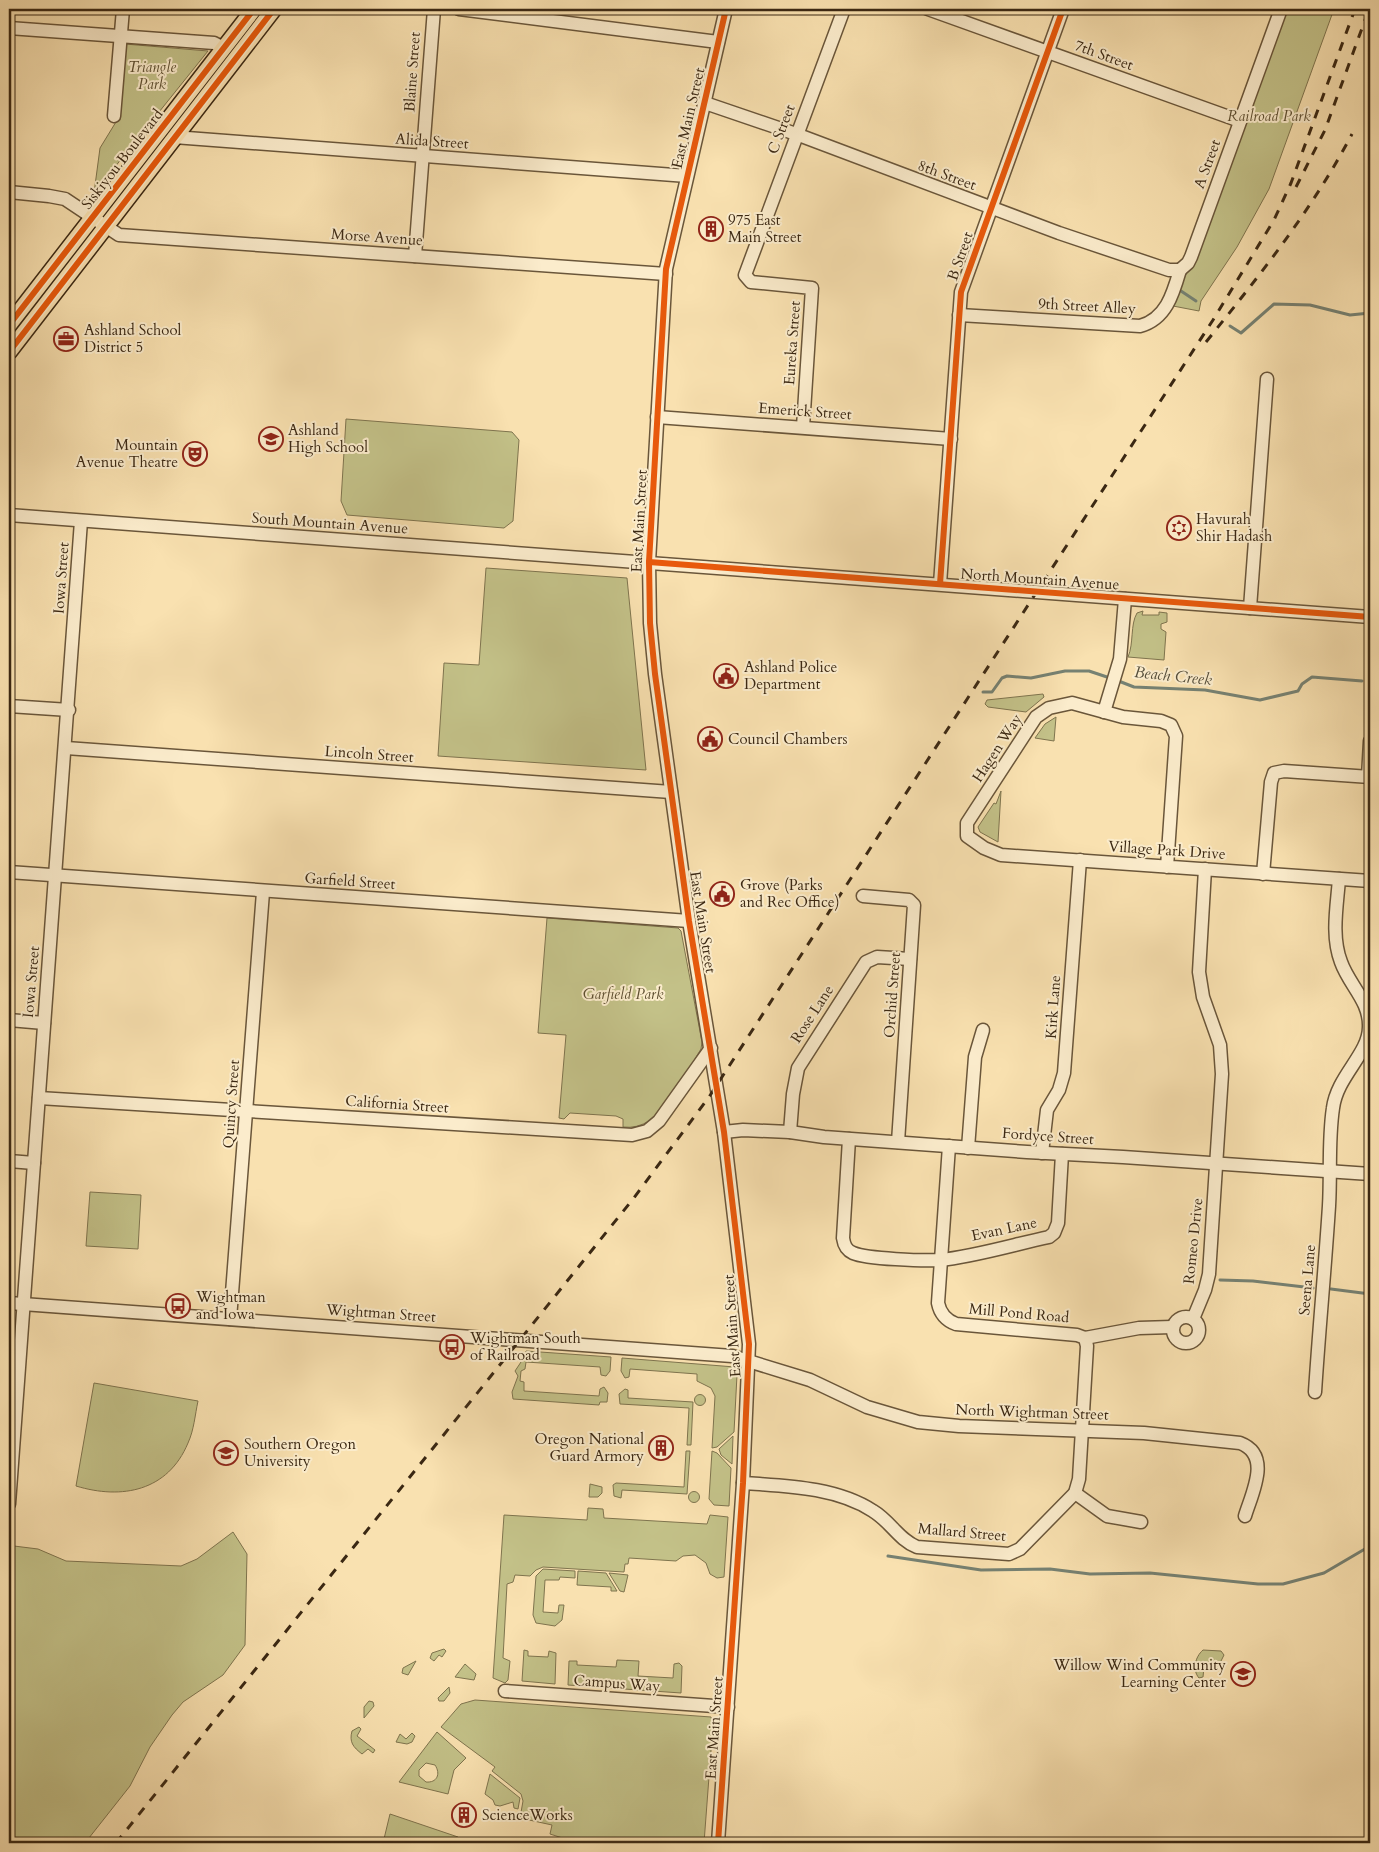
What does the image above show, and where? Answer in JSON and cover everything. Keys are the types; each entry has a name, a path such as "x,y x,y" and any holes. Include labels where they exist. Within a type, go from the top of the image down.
{"main road":[{"name":"Siskiyou Boulevard","path":"9,325 254,9"},
{"name":"Siskiyou Boulevard","path":"9,352 274,9"}],"street":[{"path":"114,116 122,9"},
{"name":"Blaine Street","path":"415,256 434,9"},
{"path":"459,9 718,42"},
{"name":"East Main Street","path":"718,1843 750,1362 724,1132 689,922 652,646 649,562 666,274 726,9"},
{"name":"C Street","path":"748,261 844,9"},
{"name":"7th Street","path":"928,9 1240,121"},
{"name":"B Street","path":"940,584 961,292 990,207 1063,9"},
{"name":"A Street","path":"1180,270 1188,263 1280,9"},
{"path":"9,28 214,43 224,48"},
{"name":"8th Street","path":"705,103 796,134 990,207 1169,270 1180,270"},
{"name":"Alida Street","path":"174,137 687,176"},
{"name":"Morse Avenue","path":"9,192 64,199 105,228 114,233 130,236 666,274"},
{"name":"Eureka Street","path":"748,261 745,275 751,282 812,288 802,427"},
{"name":"9th Street Alley","path":"959,315 1140,326 1160,316 1172,295 1180,270"},
{"path":"1250,608 1267,379"},
{"name":"Emerick Street","path":"657,417 951,439"},
{"name":"South Mountain Avenue","path":"9,515 649,562"},
{"name":"Iowa Street","path":"9,1504 69,710 81,521"},
{"name":"North Mountain Avenue","path":"649,562 1370,617"},
{"path":"1104,712 1119,665 1125,598"},
{"name":"Hagen Way","path":"967,836 967,823 1036,717 1049,708 1064,703 1079,704 1129,718 1167,722 1174,730 1167,867"},
{"path":"9,706 69,710"},
{"path":"1263,874 1271,782 1274,774 1284,771 1369,777 1370,741"},
{"name":"Lincoln Street","path":"66,748 671,792"},
{"name":"Village Park Drive","path":"967,836 972,841 996,854 1370,881"},
{"name":"Kirk Lane","path":"1042,1153 1047,1110 1059,1090 1064,1073 1080,860"},
{"name":"Romeo Drive","path":"1172,1328 1172,1332 1177,1340 1191,1342 1199,1331 1193,1319 1205,1290 1209,1274 1221,1059 1217,1033 1203,997 1199,972 1205,869"},
{"name":"Garfield Street","path":"9,872 689,922"},
{"name":"Seena Lane","path":"1315,1392 1330,1186 1328,1172 1333,1105 1344,1076 1367,1041 1369,1028 1365,1005 1347,977 1337,948 1339,879"},
{"name":"Quincy Street","path":"230,1319 263,892"},
{"name":"Orchid Street","path":"863,896 914,902 898,1142"},
{"name":"Rose Lane","path":"790,1132 794,1080 798,1068 866,962 877,957 910,959"},
{"path":"9,1020 44,1023"},
{"path":"968,1148 975,1057 984,1030"},
{"name":"California Street","path":"39,1098 632,1136 647,1132 659,1121 711,1048"},
{"name":"Fordyce Street","path":"724,1132 743,1130 790,1132 849,1139 968,1148 1370,1174"},
{"path":"849,1139 843,1238 845,1247 861,1255 941,1260"},
{"name":"Mill Pond Road","path":"949,1146 938,1303 940,1310 950,1322 1077,1334 1085,1338 1088,1346 1079,1479 1075,1493"},
{"name":"Evan Lane","path":"941,1260 1049,1237 1054,1233 1058,1223 1062,1154"},
{"path":"9,1161 34,1163"},
{"name":"Wightman Street","path":"9,1303 732,1356 750,1362"},
{"path":"1085,1338 1139,1328 1172,1328 1180,1318 1193,1319"},
{"name":"North Wightman Street","path":"750,1362 810,1380 867,1407 918,1422 1144,1433 1227,1441 1247,1446 1252,1449 1258,1460 1258,1472 1245,1516"},
{"name":"Mallard Street","path":"743,1483 812,1489 858,1504 873,1511 906,1542 917,1547 1015,1553 1075,1493"},
{"path":"1075,1493 1107,1516 1141,1522"},
{"name":"Campus Way","path":"505,1691 728,1707"}],"green space":[{"name":"Railroad Park","path":"1281,9 1334,9 1269,189 1237,247 1201,301 1199,311 1173,306"},
{"name":"Triangle Park","path":"125,44 208,51 94,193 100,148 119,117"},
{"path":"346,419 512,432 519,440 513,521 504,528 347,515 341,501"},
{"path":"486,568 627,578 646,770 438,756 444,663 479,665"},
{"path":"1143,611 1142,615 1159,615 1159,612 1167,613 1167,622 1161,624 1161,629 1166,632 1164,660 1128,657 1135,618 1137,613"},
{"path":"1043,694 1044,697 1026,712 988,707 985,704 987,700"},
{"path":"1056,717 1054,741 1035,738 1045,724"},
{"path":"1001,791 998,842 980,832 978,827 994,803 996,804"},
{"name":"Garfield Park","path":"547,918 678,928 681,931 702,1042 701,1049 670,1100 649,1121 637,1126 623,1127 623,1119 616,1116 570,1113 564,1119 559,1118 566,1035 538,1033"},
{"path":"90,1192 141,1195 138,1249 86,1246"},
{"path":"526,1351 611,1357 610,1371 606,1376 601,1375 600,1367 526,1362 525,1369 521,1371 520,1381 524,1382 524,1391 599,1396 600,1389 604,1387 608,1393 607,1402 600,1402 599,1405 513,1399 512,1392 518,1376 515,1371 525,1356"},
{"path":"622,1358 735,1367 737,1375 734,1432 717,1447 712,1448 715,1396 711,1388 697,1381 697,1374 630,1369 629,1377 625,1378 621,1371"},
{"path":"94,1383 198,1401 188,1443 169,1472 142,1488 126,1491 110,1492 76,1486"},
{"path":"625,1389 628,1390 628,1398 693,1402 691,1445 687,1445 689,1408 620,1404 619,1394"},
{"path":"700,1394 706,1400 700,1406 694,1400"},
{"path":"733,1436 732,1464 721,1455 719,1449"},
{"path":"686,1451 690,1451 687,1494 622,1490 621,1498 614,1496 613,1485 616,1483 684,1487"},
{"path":"712,1451 717,1453 731,1468 729,1506 714,1505 709,1499"},
{"path":"590,1484 602,1487 602,1493 598,1497 589,1497"},
{"path":"694,1491 700,1497 694,1503 688,1497"},
{"path":"588,1508 603,1509 604,1518 707,1524 710,1515 728,1517 724,1577 717,1578 710,1574 706,1563 695,1555 683,1556 676,1561 629,1558 628,1564 625,1564 624,1572 543,1567 536,1570 530,1576 515,1575 513,1582 507,1584 503,1658 510,1661 508,1680 505,1683 493,1678 504,1515 587,1520"},
{"path":"233,1532 247,1554 245,1645 223,1675 183,1702 172,1715 150,1747 130,1786 85,1843 9,1842 9,1618 14,1546 38,1549 66,1561 181,1566 197,1559"},
{"path":"543,1569 575,1571 575,1578 560,1577 559,1580 545,1580 543,1612 558,1613 559,1605 564,1605 562,1620 555,1626 536,1623 533,1615 536,1576"},
{"path":"578,1571 606,1573 617,1591 611,1591 611,1587 577,1585"},
{"path":"609,1573 628,1575 624,1592 620,1591"},
{"path":"444,1649 446,1651 442,1657 439,1655 434,1661 430,1658 432,1653"},
{"path":"524,1650 528,1651 528,1656 548,1657 549,1651 556,1653 555,1684 522,1681"},
{"path":"1203,1650 1221,1651 1224,1655 1217,1669 1204,1667 1203,1677 1199,1678 1195,1664"},
{"path":"617,1660 639,1661 638,1676 673,1678 674,1664 679,1663 682,1666 681,1693 568,1685 569,1661 577,1661 577,1665 616,1667"},
{"path":"416,1661 408,1675 402,1673 403,1668"},
{"path":"465,1664 476,1674 474,1680 455,1677"},
{"path":"449,1687 450,1693 444,1701 439,1701 438,1698"},
{"path":"475,1700 711,1717 713,1724 704,1843 578,1843 550,1834 552,1825 520,1818 523,1801 521,1794 492,1771 495,1767 441,1727 461,1704"},
{"path":"369,1701 373,1702 374,1706 364,1718 364,1707"},
{"path":"359,1727 361,1729 357,1736 375,1750 373,1753 368,1749 362,1754 352,1744 352,1731"},
{"path":"437,1732 466,1758 454,1770 448,1794 399,1782","holes":["426,1763 435,1765 438,1775 433,1781 426,1782 419,1776 419,1770"]},
{"path":"412,1733 415,1736 412,1742 407,1744 396,1742 400,1734 406,1739"},
{"path":"490,1774 520,1798 518,1809 514,1808 513,1802 500,1806 495,1805 493,1800 485,1794"},
{"path":"390,1814 458,1837 457,1843 383,1843"}],"waterway":[{"path":"1181,291 1196,301"},
{"path":"1230,326 1241,333 1274,304 1310,305 1350,315 1370,313"},
{"name":"Beach Creek","path":"983,692 992,692 1002,678 1007,676 1031,678 1065,671 1089,671 1110,678"},
{"name":"Beach Creek","path":"1116,680 1134,687 1205,690 1260,700 1298,691 1302,684 1312,677 1362,681"},
{"path":"1220,1280 1253,1281 1313,1288"},
{"path":"1331,1289 1370,1294"},
{"path":"888,1556 981,1570 1050,1569 1090,1574 1150,1573 1258,1584 1283,1584 1324,1573 1370,1546"}],"railway":[{"path":"116,1843 633,1199 709,1097 1213,320 1274,220 1291,183 1355,9"},
{"path":"1296,187 1325,130 1369,9"},
{"path":"1206,342 1302,216 1352,134"}],"cycle path":[{"path":"9,325 254,9"},
{"path":"9,352 274,9"},
{"path":"718,1843 743,1483 749,1344 724,1132 689,921 655,674 650,623 649,562 666,269 726,9"},
{"path":"940,584 961,292 1063,9"},
{"path":"649,562 1370,617"}],"place":[{"name":"975 East Main Street","path":"711,229"},
{"name":"Ashland School District 5","path":"66,339"},
{"name":"Ashland High School","path":"271,439"},
{"name":"Mountain Avenue Theatre","path":"195,454"},
{"name":"Havurah Shir Hadash","path":"1179,528"},
{"name":"Ashland Police Department","path":"726,676"},
{"name":"Council Chambers","path":"710,739"},
{"name":"Grove (Parks and Rec Office)","path":"722,894"},
{"name":"Wightman and Iowa","path":"178,1306"},
{"name":"Wightman South of Railroad","path":"452,1347"},
{"name":"Oregon National Guard Armory","path":"661,1448"},
{"name":"Southern Oregon University","path":"226,1453"},
{"name":"Willow Wind Community Learning Center","path":"1243,1674"},
{"name":"ScienceWorks","path":"464,1815"}]}
